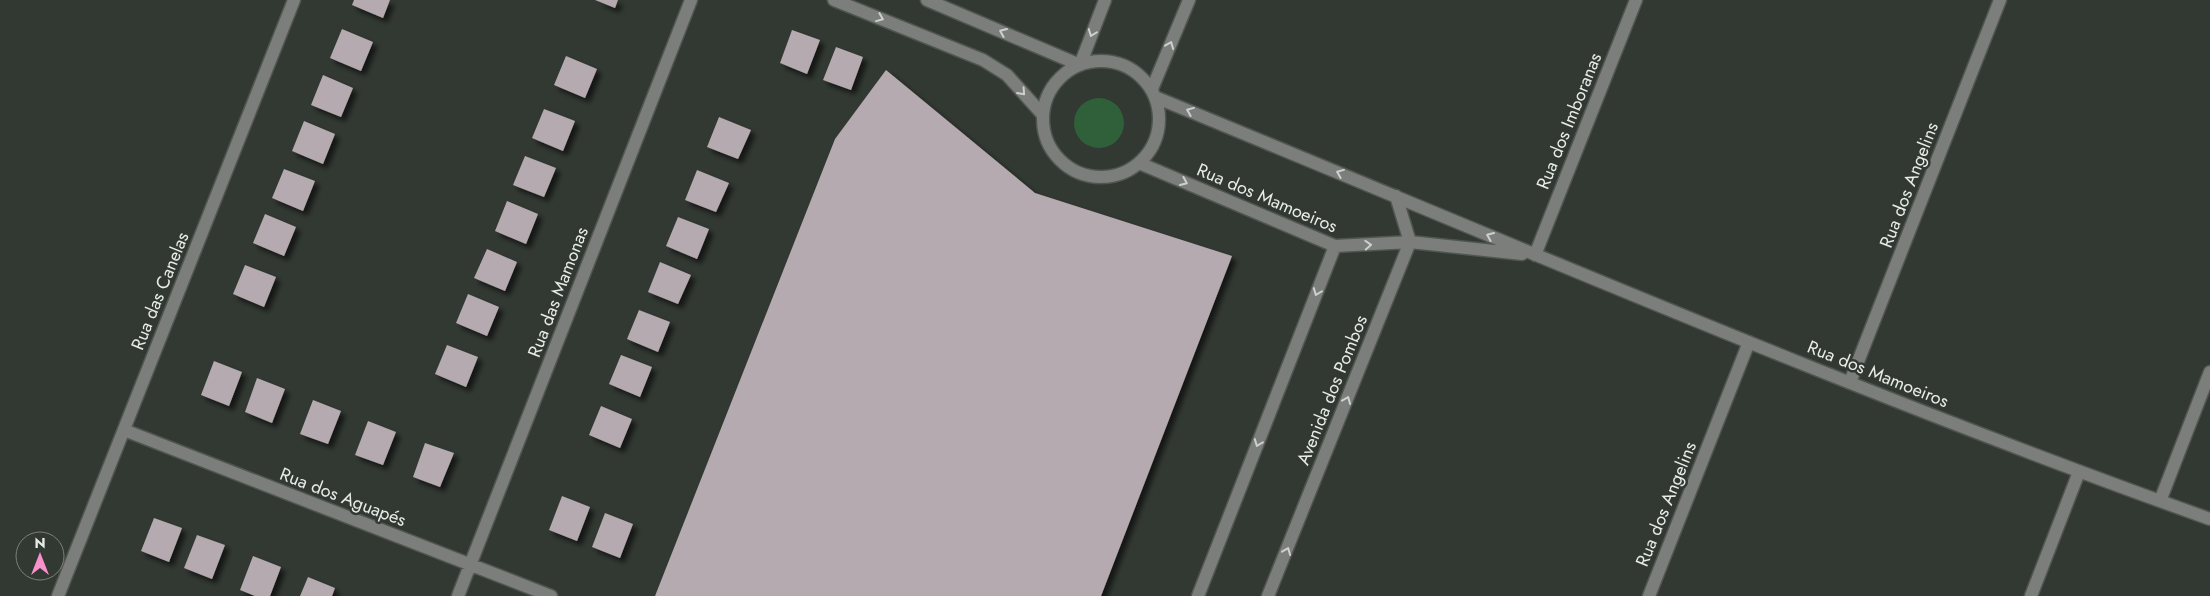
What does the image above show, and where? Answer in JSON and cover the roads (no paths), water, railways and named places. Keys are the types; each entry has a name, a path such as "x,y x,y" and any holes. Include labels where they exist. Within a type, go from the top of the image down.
{"street":[{"name":"Rua das Canelas","path":"58,596 294,0"},
{"name":"Rua das Mamonas","path":"458,596 692,0"},
{"path":"834,0 983,60 1007,75 1042,115"},
{"path":"927,0 1080,65"},
{"path":"1080,65 1105,0"},
{"path":"1154,93 1189,0"},
{"name":"Rua dos Imboranas","path":"1535,255 1636,0"},
{"name":"Rua dos Angelins","path":"1850,382 2000,0"},
{"path":"1107,61 1125,65 1140,75 1154,93 1159,106 1160,124 1156,142 1146,158 1132,169 1115,176 1096,177 1079,173 1063,164 1051,150 1044,133 1042,115 1046,97 1056,81 1071,68 1080,65 1088,62 1107,61"},
{"name":"Rua dos Mamoeiros","path":"1154,93 1535,255 1749,342 2079,472 2210,519"},
{"name":"Rua dos Mamoeiros","path":"1139,163 1334,246 1410,242 1535,255"},
{"path":"1396,196 1410,242"},
{"name":"Avenida dos Pombos","path":"1268,596 1410,242"},
{"path":"1198,596 1334,246"},
{"name":"Rua dos Angelins","path":"1649,596 1749,342"},
{"path":"2160,501 2210,372"},
{"name":"Rua dos Aguapés","path":"124,430 551,596"},
{"path":"2031,596 2079,472"}]}
